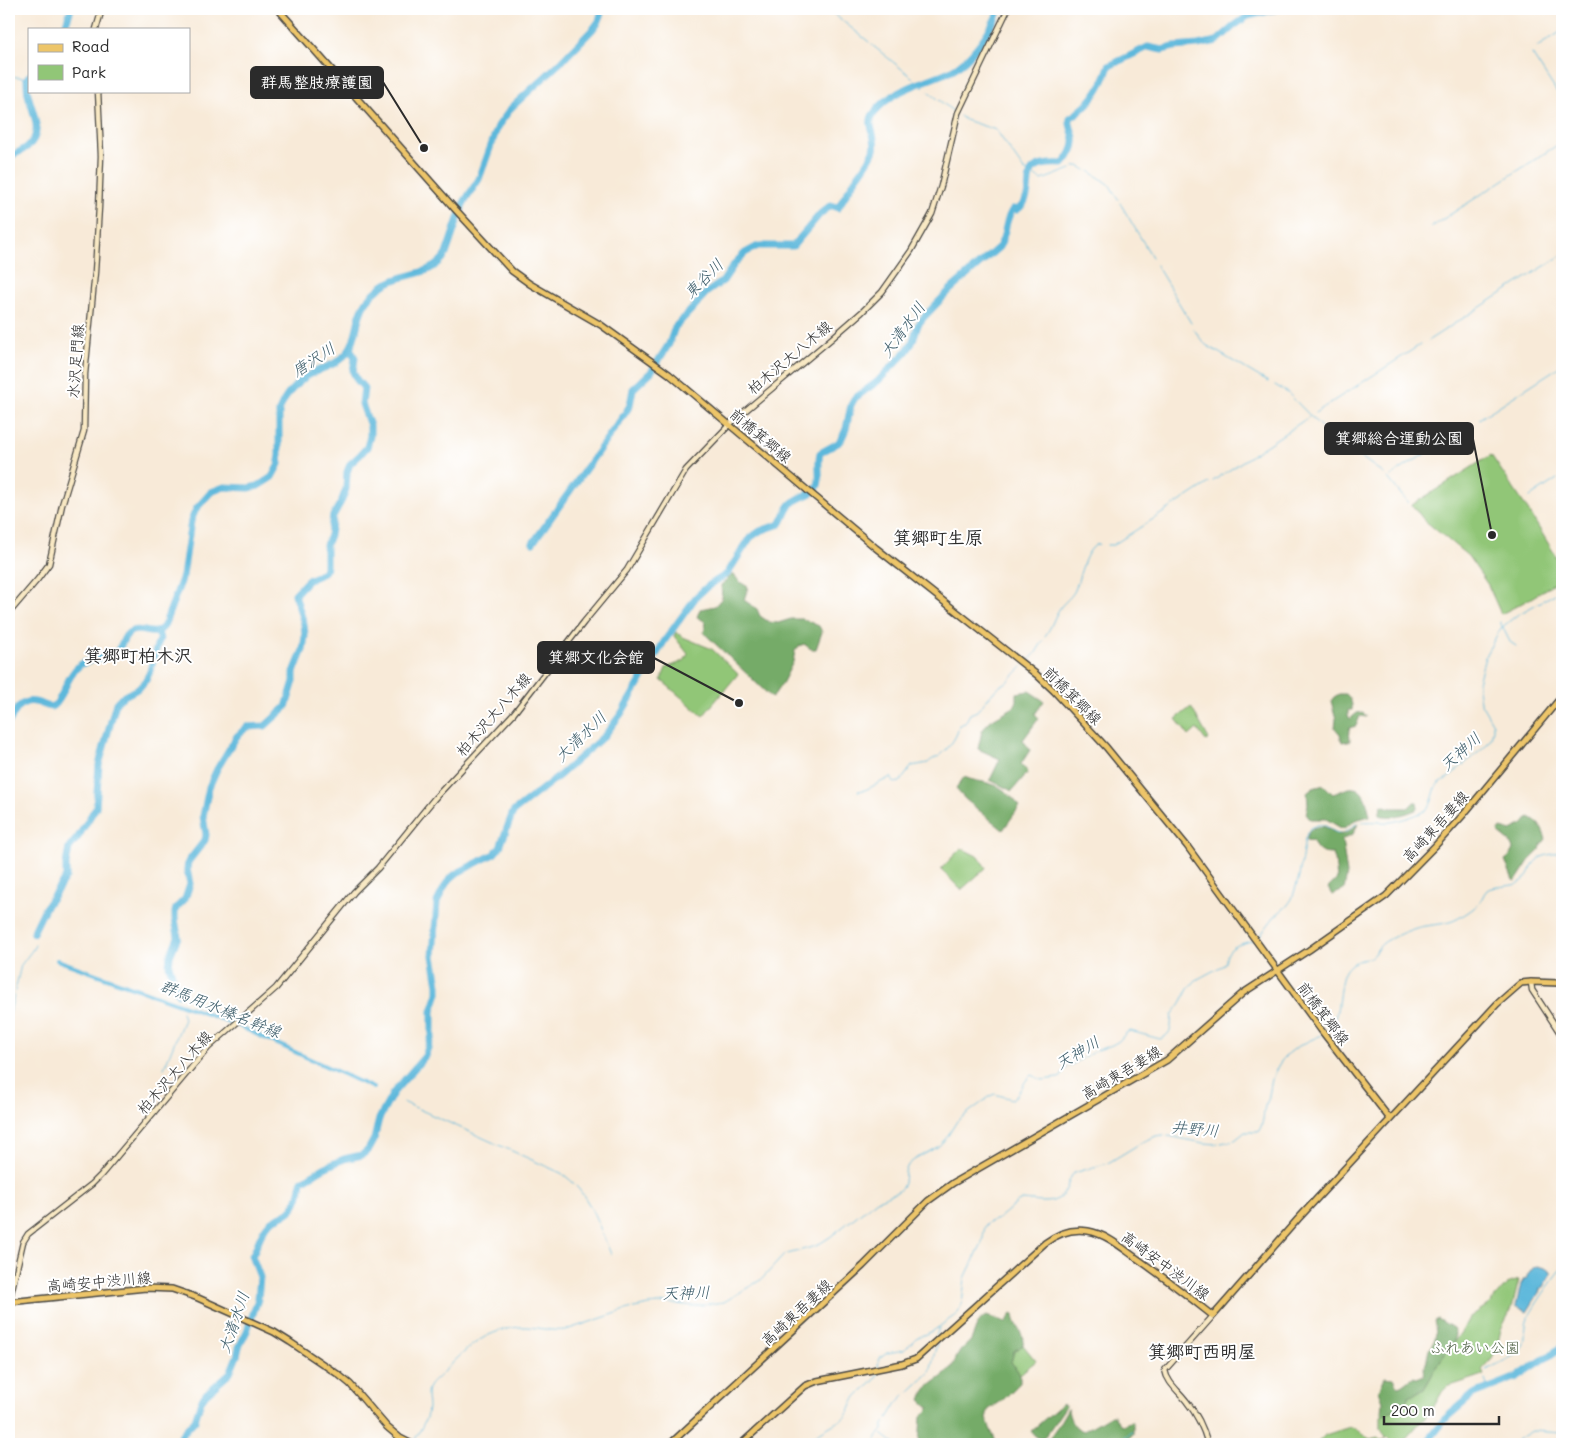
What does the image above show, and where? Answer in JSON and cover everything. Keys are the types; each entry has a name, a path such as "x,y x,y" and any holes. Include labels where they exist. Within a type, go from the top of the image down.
{"main road":[{"path":"96,28 102,9"},
{"name":"前橋箕郷線","path":"278,9 457,211 504,262 524,280 601,325 656,365 730,424 876,548 1023,664 1054,691 1111,752 1187,846 1277,971 1390,1119"},
{"name":"柏木沢大八木線","path":"9,1302 23,1242 28,1234 92,1184 203,1054 276,988 354,892 378,868 434,799 514,713 627,570 686,470 730,424 862,312 882,292 896,274 934,210 958,114 1008,9"},
{"name":"水沢足門線","path":"9,613 38,580 49,564 62,504 84,431 85,374 100,198 101,156 98,92"},
{"name":"高崎東吾妻線","path":"670,1444 864,1266 928,1200 962,1178 1167,1060 1233,1001 1362,913 1394,888 1464,814 1562,696"},
{"name":"高崎安中渋川線","path":"741,1444 805,1386 817,1381 907,1363 916,1359 1045,1243 1069,1231 1088,1231 1110,1240 1167,1280 1213,1316 1298,1219 1497,1004 1521,982 1559,983 1562,981"},
{"path":"1531,982 1532,990 1562,1036"},
{"name":"高崎安中渋川線","path":"9,1302 146,1288 172,1289 198,1298 274,1332 290,1342 345,1380 387,1427 399,1437 412,1444"},
{"path":"1208,1444 1194,1412 1167,1378 1165,1370 1213,1316"}],"green space":[{"path":"1491,455 1528,510 1562,566 1562,576 1555,582 1533,597 1501,614 1488,585 1468,556 1424,520 1412,505"},
{"path":"733,574 748,587 744,600 757,609 760,616 769,622 778,623 791,619 803,619 819,626 822,632 816,649 811,649 804,644 795,651 793,662 772,698 704,633 706,622 697,617 700,609 715,606 722,598 721,585"},
{"path":"676,632 683,637 712,649 738,674 703,716 661,680 666,668 684,661 688,654 674,636"},
{"path":"1029,691 1044,701 1035,714 1039,718 1023,740 1030,750 1021,764 1028,772 1012,791 990,780 1000,759 978,749 982,731 989,721 1014,707 1017,701 1017,693"},
{"path":"1339,694 1346,694 1351,701 1352,710 1348,710 1350,719 1357,713 1363,712 1366,717 1360,716 1356,726 1349,728 1350,741 1342,742 1340,734 1335,728 1336,719 1331,701"},
{"path":"1191,707 1209,739 1206,741 1197,729 1189,736 1176,719"},
{"path":"964,777 1000,787 1020,806 1003,830 965,799 956,789"},
{"path":"1324,785 1333,794 1349,788 1360,791 1365,799 1370,816 1355,820 1346,827 1341,828 1326,819 1310,819 1306,814 1308,804 1307,793 1313,788"},
{"path":"1414,802 1417,802 1418,809 1413,811 1394,816 1379,815 1382,805 1390,808 1408,808"},
{"path":"1529,817 1540,826 1546,839 1541,845 1540,850 1514,881 1505,860 1513,849 1509,841 1498,832 1501,828 1512,831 1524,824"},
{"path":"1358,824 1353,834 1342,840 1347,874 1344,890 1332,895 1328,888 1337,879 1333,854 1320,852 1313,841 1306,840 1309,831 1313,828 1324,827 1339,834 1344,834"},
{"path":"961,848 979,857 986,868 961,890 941,869"},
{"name":"ふれあい公園","path":"1519,1280 1512,1308 1501,1329 1497,1348 1491,1360 1482,1370 1484,1375 1447,1387 1433,1408 1401,1444 1393,1444 1387,1437 1382,1441 1384,1444 1316,1444 1325,1435 1350,1427 1355,1428 1370,1439 1378,1437 1381,1441 1386,1437 1381,1428 1381,1416 1405,1403 1409,1396 1424,1389 1440,1361 1470,1317 1489,1304 1507,1284"},
{"path":"1012,1314 1023,1341 1023,1345 1014,1351 1011,1362 1020,1374 1020,1383 1003,1400 988,1410 986,1419 997,1444 919,1444 921,1417 930,1408 921,1400 927,1389 952,1367 960,1351 971,1340 978,1323 983,1318 986,1316 1006,1322"},
{"path":"1438,1319 1453,1328 1455,1333 1454,1342 1440,1361 1424,1389 1409,1396 1405,1403 1384,1415 1382,1414 1383,1401 1379,1390 1385,1377 1394,1378 1398,1386 1413,1377 1417,1378 1424,1375 1423,1368 1428,1351 1434,1343 1436,1330 1434,1321"},
{"path":"1023,1345 1036,1361 1020,1374 1011,1362 1014,1351"},
{"path":"1062,1404 1066,1406 1044,1438 1037,1437 1031,1431"},
{"path":"1068,1408 1072,1422 1080,1430 1084,1431 1114,1415 1120,1424 1123,1425 1131,1421 1133,1424 1133,1434 1123,1444 1040,1444 1048,1443"}],"water":[{"path":"1534,1267 1545,1268 1551,1272 1551,1275 1543,1288 1539,1290 1527,1312 1516,1306 1521,1284"}],"waterway":[{"path":"64,28 71,9"},
{"name":"唐沢川","path":"9,722 16,710 26,702 35,702 51,707 56,704 70,678 80,665 112,655 120,647 125,637 132,631 156,632 164,626 183,576 191,521 196,509 211,492 224,487 249,488 258,486 272,477 279,464 279,412 288,395 297,384 308,376 335,363 346,354 353,341 363,307 377,291 388,283 424,271 440,262 446,254 463,204 479,179 498,126 512,107 561,62 593,29 599,21 602,9"},
{"name":"東谷川","path":"533,543 626,412 630,405 633,389 651,372 669,344 675,327 706,293 723,281 735,263 745,253 758,246 793,246 820,214 831,205 838,208 874,150 875,145 871,126 874,113 881,105 899,92 958,66 972,53 986,35 999,9"},
{"name":"大清水川","path":"176,1444 182,1434 195,1420 201,1401 206,1394 230,1373 237,1356 258,1299 260,1277 252,1256 263,1230 271,1221 288,1213 295,1205 302,1181 324,1168 344,1159 362,1155 368,1150 374,1139 379,1119 393,1093 425,1056 432,1036 432,1011 438,993 433,956 437,902 446,884 457,873 494,854 500,847 513,812 560,775 605,735 621,714 665,640 696,597 708,586 727,574 750,538 760,531 780,524 788,507 816,488 819,482 820,453 838,443 842,438 851,405 855,398 878,381 906,352 912,343 918,325 924,317 950,290 999,247 1010,213 1013,209 1017,210 1024,202 1031,172 1036,167 1046,164 1063,164 1066,161 1071,153 1074,142 1070,118 1094,96 1103,82 1109,66 1148,47 1162,50 1217,41 1248,16 1277,9"},
{"path":"830,11 869,42"},
{"path":"1537,47 1562,31"},
{"path":"872,45 913,78"},
{"path":"1532,54 1562,100"},
{"path":"9,76 27,78"},
{"path":"9,157 27,147 35,135 36,122 27,90 28,77"},
{"name":"東谷川","path":"916,81 924,87"},
{"path":"929,92 955,113"},
{"path":"960,116 965,120 996,130 1024,170 1042,180 1071,169"},
{"path":"1431,227 1562,142"},
{"path":"1074,167 1079,166 1086,170"},
{"path":"1089,171 1109,184 1118,199"},
{"path":"1120,203 1152,257"},
{"path":"1429,340 1562,255"},
{"path":"1156,265 1191,323"},
{"path":"1194,329 1206,345 1268,382"},
{"path":"1315,413 1420,345"},
{"path":"178,994 169,965 170,956 178,937 175,912 176,908 185,899 190,884 187,869 188,862 205,840 203,816 209,787 217,769 237,736 247,727 265,726 286,707 294,681 294,672 303,650 305,636 304,624 295,594 308,580 326,569 326,545 330,535 333,516 346,489 347,472 350,464 367,447 370,436 370,426 362,404 364,388 353,372 355,358 350,348"},
{"path":"1479,419 1562,365"},
{"path":"1275,385 1288,393 1323,429 1346,446"},
{"path":"1213,481 1309,417"},
{"path":"1391,476 1472,423"},
{"path":"1350,449 1357,454"},
{"path":"1361,457 1384,474"},
{"path":"1388,478 1408,503"},
{"path":"1530,497 1557,479"},
{"path":"1107,545 1113,545 1209,483"},
{"path":"1045,636 1060,608 1075,590 1090,550 1099,544"},
{"name":"天神川","path":"1258,938 1275,916 1292,899 1299,877 1305,838 1310,828 1324,825 1335,832 1342,833 1359,823 1391,822 1420,813 1429,806 1438,784 1454,774 1486,746 1491,738 1493,724 1480,702 1478,689 1478,682 1486,654 1501,628 1517,615 1562,590"},
{"path":"1500,622 1510,642 1516,646"},
{"path":"33,933 45,908 66,877 69,848 96,807 99,765 116,703 139,688 146,680 160,639 158,632"},
{"path":"1025,664 1035,654 1043,641"},
{"path":"858,791 865,790 891,777 894,783 900,782 912,766 928,763 940,755 953,741 959,725 965,723 970,714 977,711 997,688 1007,682 1022,667"},
{"name":"井野川","path":"1325,1033 1335,1018 1344,972 1351,964 1369,958 1382,944 1400,934 1420,927 1457,919 1477,905 1487,890 1523,881 1534,863 1540,858 1562,851"},
{"name":"天神川","path":"413,1444 426,1418 428,1408 427,1391 430,1385 467,1350 484,1337 506,1329 520,1327 566,1330 629,1309 649,1305 667,1303 694,1306 724,1302 762,1279 784,1255 816,1246 877,1200 897,1192 902,1188 908,1165 939,1146 957,1121 992,1095 995,1094 1012,1099 1031,1075 1042,1080 1061,1077 1065,1069 1095,1051 1119,1041 1130,1031 1160,1039 1164,1037 1169,1032 1172,1015 1188,989 1196,980 1224,965 1230,950 1240,944 1254,940"},
{"path":"9,1017 21,965 35,945"},
{"name":"群馬用水榛名幹線","path":"57,960 232,1023 373,1088"},
{"path":"164,1068 184,1019 182,1012"},
{"name":"井野川","path":"878,1367 879,1359 887,1353 904,1350 916,1338 933,1331 957,1314 962,1304 965,1278 982,1243 985,1226 989,1222 998,1219 1022,1200 1046,1202 1057,1199 1065,1191 1074,1173 1108,1163 1156,1136 1163,1135 1217,1144 1235,1140 1245,1132 1258,1132 1269,1098 1273,1077 1279,1065 1294,1049 1322,1035"},
{"name":"群馬用水榛名幹線","path":"403,1102 561,1173 571,1180 592,1209 611,1254"},
{"path":"1486,1370 1520,1351 1524,1344 1526,1325 1530,1315 1562,1269"},
{"name":"井野川","path":"936,1336 939,1328"},
{"path":"909,1392 930,1372 937,1343"},
{"path":"1426,1444 1447,1417 1474,1394 1517,1377 1562,1347"},
{"name":"井野川","path":"800,1444 844,1418 856,1397 876,1379 879,1371"},
{"path":"1485,1380 1488,1388"},
{"path":"888,1418 897,1403 905,1395"},
{"path":"874,1444 886,1422"},
{"path":"1117,1444 1132,1431"},
{"path":"1510,1444 1532,1431 1562,1433"},
{"path":"882,1434 895,1444"}],"place":[{"name":"群馬整肢療護園","path":"424,148"},
{"name":"箕郷総合運動公園","path":"1492,535"},
{"name":"箕郷文化会館","path":"739,703"}],"district":[{"name":"箕郷町生原","path":"938,537"},
{"name":"箕郷町柏木沢","path":"138,655"},
{"name":"箕郷町西明屋","path":"1202,1351"}]}
